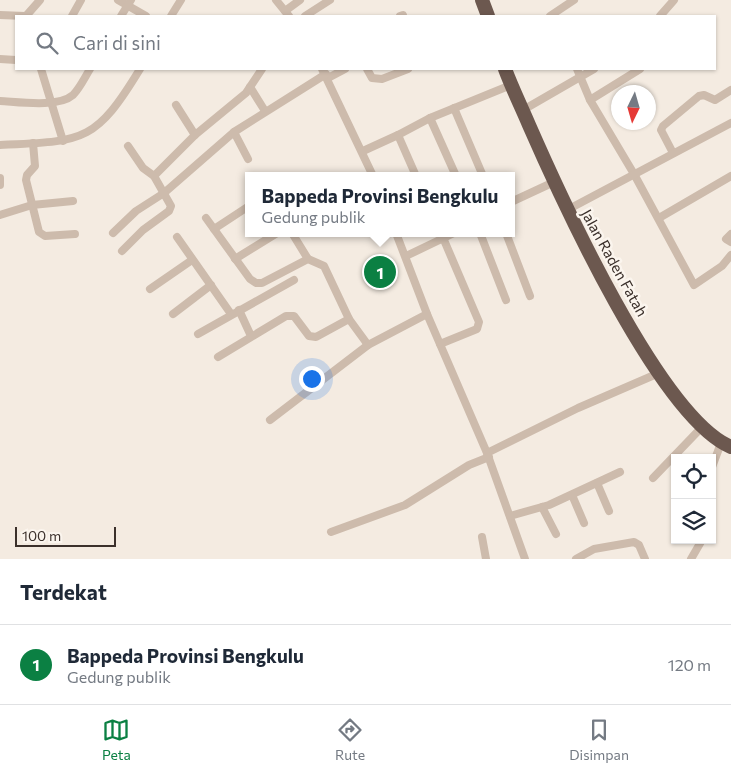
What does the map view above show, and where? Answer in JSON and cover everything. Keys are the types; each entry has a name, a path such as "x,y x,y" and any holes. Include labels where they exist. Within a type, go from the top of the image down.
{"highway":[{"path":"482,0 488,15"},
{"name":"Jalan Raden Fatah","path":"505,70 567,210 618,306 660,373 702,428 726,445"}],"street":[{"path":"27,15 40,0"},
{"path":"73,15 81,0"},
{"path":"118,0 130,3 145,15"},
{"path":"172,15 181,0"},
{"path":"276,0 286,14 300,0"},
{"path":"307,15 330,0"},
{"path":"552,15 574,0"},
{"path":"661,15 674,0"},
{"path":"122,15 130,3"},
{"path":"0,15 15,16"},
{"path":"0,59 15,60"},
{"path":"41,70 63,141"},
{"path":"0,101 52,103 63,101 72,95 89,70"},
{"path":"0,145 63,141 80,137 105,119 122,98 139,70"},
{"path":"154,176 195,135 240,98 261,70"},
{"path":"113,233 136,211 164,193 234,132 325,74 340,70"},
{"path":"368,70 372,78 378,80 405,70"},
{"path":"577,70 590,100 659,218 694,285 722,266 731,255"},
{"path":"523,110 592,70"},
{"path":"590,100 638,70"},
{"path":"325,74 371,172"},
{"path":"363,151 430,118 511,85"},
{"path":"250,87 265,111"},
{"path":"673,153 661,130 663,126 699,96 704,95 715,100 731,90"},
{"path":"176,105 195,135"},
{"path":"454,108 481,172"},
{"path":"430,118 454,172"},
{"path":"567,210 731,123"},
{"path":"234,132 248,159"},
{"path":"398,135 414,172"},
{"path":"33,143 35,166 27,175 26,180 40,234 45,236 74,234"},
{"path":"122,251 143,230 171,209 171,203 154,176 143,168 128,146"},
{"path":"0,178 0,185"},
{"path":"659,218 730,179"},
{"path":"515,200 554,182"},
{"path":"0,215 32,205 73,201"},
{"path":"214,229 245,209"},
{"path":"206,218 250,279 259,284 308,259"},
{"path":"731,234 726,239 731,242"},
{"path":"177,237 231,314"},
{"path":"235,259 271,237"},
{"path":"294,237 308,259 324,266 349,319 368,345"},
{"path":"398,237 427,314 488,455 525,559"},
{"path":"406,256 440,237"},
{"path":"440,344 476,328 479,322 442,237"},
{"path":"482,237 506,300"},
{"path":"508,237 530,296"},
{"path":"150,289 192,260"},
{"path":"198,334 294,280"},
{"path":"173,314 211,285"},
{"path":"238,310 252,336"},
{"path":"270,420 368,345 427,314"},
{"path":"218,357 289,315 296,319 309,336 316,338 349,319"},
{"path":"331,532 404,505 469,465 578,408 660,373"},
{"path":"653,478 702,428"},
{"path":"716,461 726,445"},
{"path":"510,516 542,507 620,472"},
{"path":"597,483 609,512"},
{"path":"572,495 584,522"},
{"path":"542,507 556,534"},
{"path":"482,537 486,559"},
{"path":"576,559 594,549 634,542 639,545 645,559"},
{"path":"691,559 700,544"}],"place":[{"name":"Bappeda Provinsi Bengkulu","path":"380,272"}]}
